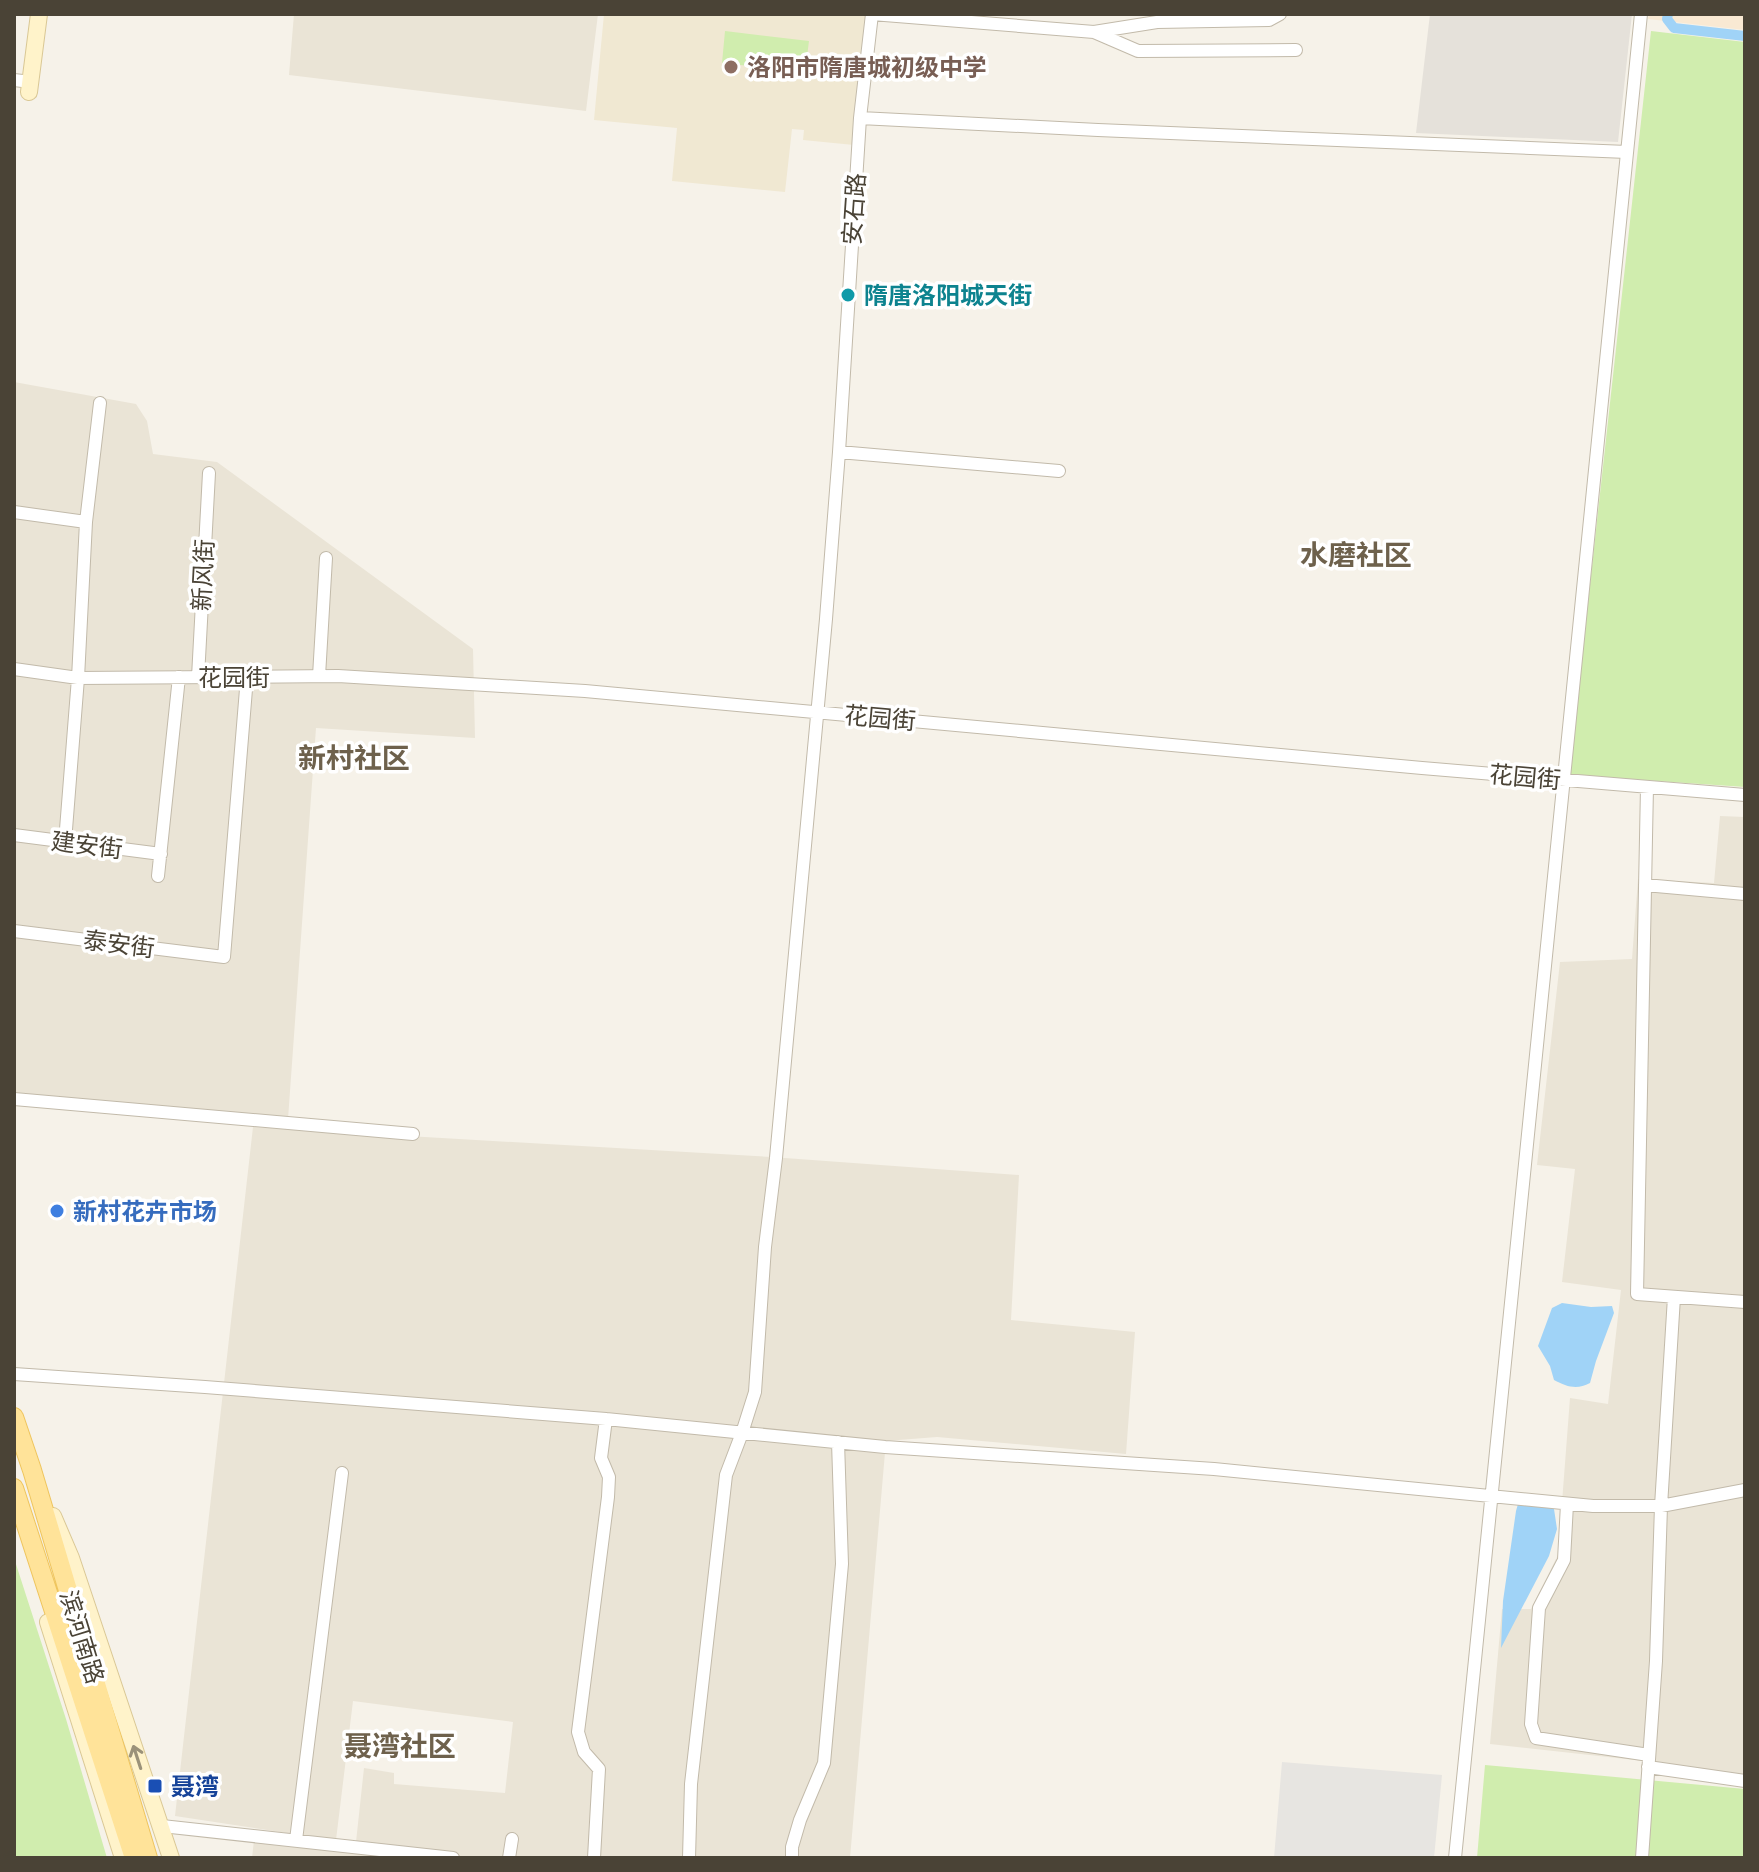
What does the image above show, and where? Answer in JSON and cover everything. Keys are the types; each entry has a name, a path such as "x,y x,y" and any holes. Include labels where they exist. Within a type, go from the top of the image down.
{"main road":[{"path":"22,86 32,14"},
{"path":"22,86 39,14"},
{"name":"滨河南路","path":"14,1417 148,1858"},
{"path":"32,1470 71,1558 171,1858"},
{"path":"14,1490 32,1571 123,1858"},
{"name":"滨河南路","path":"14,1490 134,1858"}],"street":[{"path":"872,14 1094,32 1157,22 1269,20 1280,14"},
{"name":"安石路","path":"689,1858 691,1784 726,1475 755,1392 765,1247 778,1143 829,579 860,118 872,14"},
{"path":"1455,1858 1641,14"},
{"path":"1094,32 1138,51 1296,50"},
{"path":"860,118 1627,152"},
{"path":"65,842 86,522 100,403"},
{"path":"839,452 1059,471"},
{"name":"新风街","path":"198,677 209,473"},
{"path":"14,512 86,522"},
{"path":"319,676 326,558"},
{"name":"花园街","path":"14,669 78,678 319,676 585,691 1745,795"},
{"path":"158,876 179,677"},
{"name":"泰安街","path":"14,931 224,957 247,677"},
{"path":"1647,787 1637,1294 1745,1302"},
{"name":"建安街","path":"14,835 161,854"},
{"path":"1645,885 1745,894"},
{"path":"14,1099 413,1134"},
{"path":"1642,1858 1656,1661 1661,1506 1674,1297"},
{"path":"14,1374 606,1419 838,1442 1214,1469 1593,1506 1661,1506 1745,1490"},
{"path":"594,1858 599,1769 584,1752 578,1732 608,1497 609,1477 601,1458 606,1419"},
{"path":"792,1858 800,1820 824,1763 842,1564 838,1442"},
{"path":"296,1840 342,1473"},
{"path":"1567,1504 1564,1560 1539,1608 1531,1724 1536,1738 1745,1781"},
{"path":"162,1826 296,1840 348,1852 453,1858"},
{"path":"509,1858 512,1839"}],"shaded area":[{"path":"294,14 598,14 586,111 289,75"},
{"name":"洛阳市隋唐城初级中学","path":"604,14 867,14 854,145 803,140 804,130 792,129 785,192 672,181 677,128 594,120"},
{"path":"1430,14 1632,14 1618,142 1416,133"},
{"path":"1649,14 1745,14 1745,30 1648,19"},
{"path":"14,382 136,404 147,421 153,454 217,462 473,649 475,738 316,728 288,1119 14,1096"},
{"path":"1720,816 1745,817 1745,1775 1490,1744 1502,1609 1531,1609 1558,1555 1570,1398 1608,1404 1621,1290 1562,1282 1575,1169 1537,1165 1560,962 1632,959 1638,879 1714,883"},
{"path":"253,1127 771,1157 1019,1175 1011,1320 1135,1332 1126,1454 937,1437 886,1441 850,1858 252,1858 255,1831 306,1836 175,1816","holes":["353,1701 513,1722 505,1793 394,1784 394,1773 364,1768 356,1842 336,1840"]},
{"path":"1282,1762 1442,1775 1434,1858 1274,1858"}],"green space":[{"path":"725,31 809,41 805,72 722,63"},
{"path":"1651,31 1745,42 1745,787 1569,775"},
{"path":"14,1558 66,1719 107,1858 14,1858"},
{"path":"1485,1765 1745,1789 1745,1858 1477,1858"}],"water":[{"path":"1562,1303 1612,1306 1614,1313 1590,1383 1576,1387 1554,1380 1538,1346 1552,1308"},
{"path":"1518,1504 1554,1509 1557,1529 1549,1556 1501,1648 1503,1601 1516,1511"}],"waterway":[{"path":"1668,14 1667,19 1674,28 1745,36"}],"place":[{"name":"洛阳市隋唐城初级中学","path":"731,67"},
{"name":"隋唐洛阳城天街","path":"848,295"},
{"name":"新村花卉市场","path":"57,1211"},
{"name":"聂湾","path":"155,1786"}],"district":[{"name":"水磨社区","path":"1356,555"},
{"name":"新村社区","path":"354,758"},
{"name":"聂湾社区","path":"400,1746"}]}
